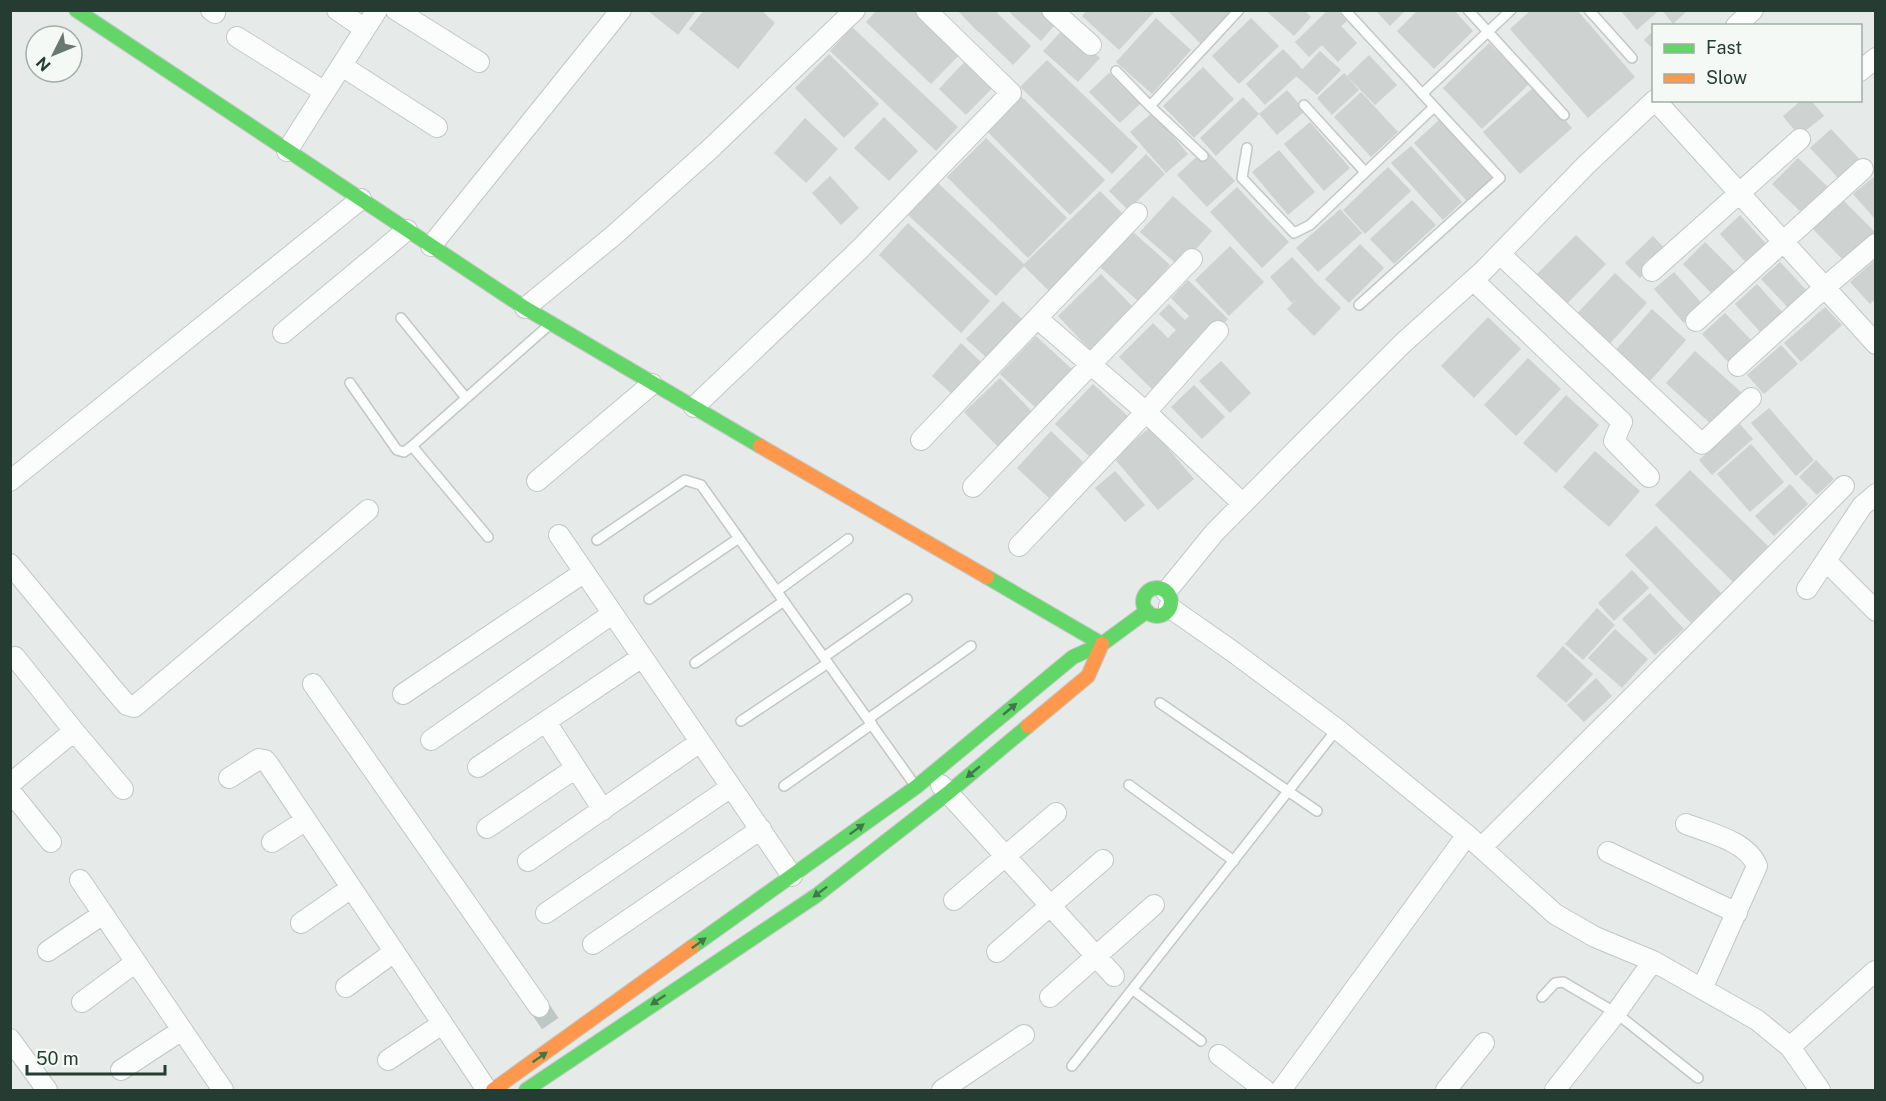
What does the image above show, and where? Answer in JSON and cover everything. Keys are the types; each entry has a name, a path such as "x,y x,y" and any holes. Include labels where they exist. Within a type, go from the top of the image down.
{"street":[{"path":"337,10 365,30"},
{"path":"287,151 377,10"},
{"path":"396,10 479,62"},
{"path":"431,246 621,10"},
{"path":"525,308 613,236 710,150 855,10"},
{"path":"694,407 860,249 1011,93 926,10"},
{"path":"1738,24 1753,10"},
{"path":"77,11 525,308 1102,644"},
{"path":"1056,12 1091,45"},
{"path":"237,37 325,92"},
{"path":"1862,69 1875,58"},
{"path":"342,66 437,127"},
{"path":"1653,102 1586,165 1500,254 1402,344 1214,533 1168,599 1166,612 1157,615 1147,611 1143,600 1147,591 1156,588 1168,599 1233,651 1337,729 1474,841 1555,914 1595,936 1653,962 1758,1020 1790,1047 1820,1090"},
{"path":"1657,102 1875,344"},
{"path":"1652,271 1800,139"},
{"path":"1696,321 1863,169"},
{"path":"10,481 361,199"},
{"path":"921,441 1137,213"},
{"path":"283,333 407,230"},
{"path":"1738,366 1875,244"},
{"path":"1500,254 1702,444 1751,398"},
{"path":"973,487 1192,259"},
{"path":"1473,280 1622,422 1614,441 1649,477"},
{"path":"1038,320 1146,412 1243,504"},
{"path":"1019,546 1146,412 1218,331"},
{"path":"537,481 652,384"},
{"path":"1281,1090 1474,841 1844,486"},
{"path":"1807,589 1862,506 1875,494"},
{"path":"10,564 127,705 134,707 368,510"},
{"path":"559,535 792,876"},
{"path":"1826,561 1875,611"},
{"path":"403,694 583,573"},
{"path":"526,1090 817,895 923,797 932,774 1072,657 1102,644 1147,611"},
{"path":"431,740 612,614"},
{"path":"492,1090 559,1035 792,876 923,797 948,793 1088,676 1102,644"},
{"path":"15,657 123,789"},
{"path":"478,767 642,657"},
{"path":"313,684 539,1008"},
{"path":"546,722 603,810"},
{"path":"10,784 74,731"},
{"path":"528,861 700,742"},
{"path":"229,778 259,759 265,760 487,1090"},
{"path":"487,828 576,768"},
{"path":"932,774 1114,976"},
{"path":"546,913 731,787"},
{"path":"10,791 51,842"},
{"path":"954,900 1056,813"},
{"path":"272,842 306,820"},
{"path":"1686,824 1740,846 1753,856 1757,866 1702,989"},
{"path":"593,944 761,830"},
{"path":"1608,852 1737,913"},
{"path":"997,952 1103,860"},
{"path":"80,880 220,1090"},
{"path":"301,923 351,888"},
{"path":"1050,997 1154,905"},
{"path":"48,951 102,914"},
{"path":"346,987 394,952"},
{"path":"82,1002 136,962"},
{"path":"1555,1090 1653,962"},
{"path":"1790,1047 1875,971"},
{"path":"388,1060 442,1024"},
{"path":"121,1070 182,1030"},
{"path":"559,1035 574,1057"},
{"path":"942,1090 1024,1035"},
{"path":"10,1039 46,1090"},
{"path":"1446,1090 1484,1043"},
{"path":"1219,1055 1265,1090"}],"lane":[{"path":"1150,106 1239,10"},
{"path":"1344,10 1500,178 1359,305"},
{"path":"1468,10 1564,115"},
{"path":"1422,94 1511,10"},
{"path":"1589,10 1632,58"},
{"path":"1116,71 1203,156"},
{"path":"1304,105 1365,172"},
{"path":"1247,148 1242,178 1294,233 1310,225 1434,107"},
{"path":"400,318 466,398"},
{"path":"350,383 397,450 404,452 551,323"},
{"path":"412,446 489,537"},
{"path":"597,540 686,480 701,485 923,797"},
{"path":"649,599 739,538"},
{"path":"777,591 848,539"},
{"path":"741,722 907,599"},
{"path":"694,663 784,601"},
{"path":"784,786 971,646"},
{"path":"1160,703 1317,811"},
{"path":"1072,1066 1337,729"},
{"path":"1129,785 1234,861"},
{"path":"1542,998 1555,983 1563,982 1616,1013 1698,1078"},
{"path":"1133,990 1201,1041"}],"building":[{"path":"648,10 696,10 678,34"},
{"path":"705,10 760,10 774,23 738,68 690,29"},
{"path":"878,10 919,10 962,51 931,83 867,22"},
{"path":"958,10 998,10 998,11 978,31"},
{"path":"1013,10 1046,10 1057,21 1041,40 1011,13"},
{"path":"1088,10 1155,10 1119,49 1083,16"},
{"path":"1168,10 1232,10 1200,42"},
{"path":"1266,10 1303,10 1310,17 1294,35"},
{"path":"1329,10 1336,10 1346,21 1340,26 1356,43 1338,61 1322,44 1309,56 1296,42"},
{"path":"1376,10 1405,10 1390,25"},
{"path":"1419,10 1453,10 1472,31 1434,68 1398,31"},
{"path":"1532,10 1576,10 1634,77 1588,117 1511,29"},
{"path":"1621,10 1655,10 1656,12 1637,29"},
{"path":"1663,10 1687,10 1673,23"},
{"path":"996,13 1030,46 1013,64 979,31"},
{"path":"1156,19 1190,50 1152,93 1117,62"},
{"path":"1251,19 1278,46 1239,83 1213,56"},
{"path":"852,28 957,127 936,150 831,51"},
{"path":"1065,28 1099,58 1078,81 1044,51"},
{"path":"1652,33 1652,47 1645,40"},
{"path":"1489,44 1528,84 1482,128 1444,88"},
{"path":"1283,50 1302,70 1265,104 1247,84"},
{"path":"1320,52 1340,70 1317,94 1297,76"},
{"path":"829,55 878,104 844,137 796,88"},
{"path":"1369,56 1396,85 1375,104 1348,76"},
{"path":"970,57 997,82 966,114 940,89"},
{"path":"1047,61 1137,147 1112,173 1021,87"},
{"path":"1203,68 1233,99 1194,137 1164,106"},
{"path":"1109,74 1139,104 1120,122 1090,92"},
{"path":"1344,74 1358,90 1332,114 1318,98"},
{"path":"1535,87 1571,128 1520,173 1484,132"},
{"path":"1287,91 1304,111 1277,134 1260,114"},
{"path":"1361,93 1397,132 1371,156 1335,117"},
{"path":"1021,97 1104,180 1070,214 987,130"},
{"path":"1243,98 1258,114 1216,155 1201,138"},
{"path":"1801,102 1812,102 1823,116 1799,135 1784,116"},
{"path":"1153,113 1187,154 1166,172 1131,132"},
{"path":"884,118 917,151 889,180 855,148"},
{"path":"805,119 837,149 806,182 775,153"},
{"path":"1439,121 1491,178 1467,200 1415,143"},
{"path":"1310,123 1349,168 1324,190 1285,144"},
{"path":"1831,130 1862,163 1842,181 1811,148"},
{"path":"986,139 1066,218 1028,257 948,177"},
{"path":"1411,147 1461,202 1443,219 1392,163"},
{"path":"1205,150 1234,181 1207,206 1178,175"},
{"path":"1279,151 1314,192 1288,214 1253,172"},
{"path":"1146,155 1164,174 1128,209 1110,191"},
{"path":"1798,159 1829,189 1804,214 1773,184"},
{"path":"1388,168 1410,191 1365,233 1344,210"},
{"path":"1876,176 1876,219 1854,194"},
{"path":"830,177 858,208 841,224 813,193"},
{"path":"938,184 1024,265 996,295 909,215"},
{"path":"1237,188 1288,242 1262,267 1211,212"},
{"path":"1100,192 1125,217 1049,290 1024,265"},
{"path":"1173,197 1211,231 1180,266 1141,232"},
{"path":"1412,201 1435,225 1394,263 1371,239"},
{"path":"1843,201 1875,233 1846,262 1814,229"},
{"path":"1340,210 1361,233 1318,271 1297,248"},
{"path":"1740,216 1768,247 1749,265 1721,234"},
{"path":"908,224 989,301 961,332 880,255"},
{"path":"1132,232 1169,265 1138,300 1101,267"},
{"path":"1576,236 1605,264 1560,310 1531,281"},
{"path":"1653,237 1667,252 1640,277 1626,263"},
{"path":"1705,243 1736,274 1714,295 1684,264"},
{"path":"1360,245 1383,268 1349,302 1326,279"},
{"path":"1230,247 1263,282 1229,315 1196,280"},
{"path":"1292,258 1314,282 1292,302 1271,277"},
{"path":"1876,260 1876,298 1870,303 1851,282"},
{"path":"1780,263 1809,294 1792,311 1762,279"},
{"path":"1674,273 1703,306 1684,322 1655,289"},
{"path":"1615,274 1646,303 1603,350 1571,321"},
{"path":"1101,275 1133,308 1090,349 1059,316"},
{"path":"1188,281 1227,319 1156,392 1120,357 1153,324 1168,339 1177,330 1160,314 1169,305 1185,321 1190,316 1172,298"},
{"path":"1314,282 1340,308 1314,335 1288,309"},
{"path":"1757,285 1784,315 1763,334 1736,304"},
{"path":"1003,302 1023,321 988,358 967,339"},
{"path":"1825,308 1841,325 1801,361 1785,343"},
{"path":"1652,310 1685,340 1643,388 1609,359"},
{"path":"1725,314 1753,343 1731,364 1703,334"},
{"path":"1488,318 1520,349 1474,397 1442,366"},
{"path":"1036,337 1073,371 1038,409 1001,374"},
{"path":"961,344 980,362 952,393 933,376"},
{"path":"1781,346 1797,364 1764,393 1748,375"},
{"path":"1695,352 1740,392 1712,424 1667,383"},
{"path":"1528,359 1560,389 1516,435 1485,405"},
{"path":"1221,362 1250,393 1230,412 1200,381"},
{"path":"1000,379 1037,418 1003,451 965,412"},
{"path":"1093,385 1129,418 1092,458 1056,424"},
{"path":"1194,386 1224,417 1202,438 1172,407"},
{"path":"1566,396 1598,425 1556,472 1524,443"},
{"path":"1769,409 1813,460 1796,475 1752,423"},
{"path":"1740,425 1752,439 1712,474 1700,460"},
{"path":"1150,428 1193,479 1158,509 1115,458"},
{"path":"1051,432 1082,462 1049,497 1018,468"},
{"path":"1751,445 1783,482 1750,511 1718,474"},
{"path":"1595,452 1639,491 1609,526 1564,487"},
{"path":"1816,461 1833,479 1817,494 1800,477"},
{"path":"1690,471 1767,546 1733,581 1656,505"},
{"path":"1115,472 1144,505 1125,521 1096,488"},
{"path":"1790,485 1807,504 1774,535 1756,516"},
{"path":"1656,527 1720,593 1691,622 1626,555"},
{"path":"1632,571 1648,588 1614,620 1599,603"},
{"path":"1650,594 1683,629 1655,654 1623,619"},
{"path":"1597,609 1614,625 1583,659 1566,644"},
{"path":"1615,630 1647,659 1622,687 1589,658"},
{"path":"1563,647 1592,674 1566,702 1537,676"},
{"path":"1596,679 1611,696 1584,721 1568,705"}],"tunnel":[{"path":"539,1007 554,1029"}],"traffic: fast":[{"path":"76,10 525,308 760,446"},
{"path":"987,577 1102,644"},
{"path":"1157,588 1167,592 1171,602 1167,612 1157,616 1147,612 1143,602 1147,592 1157,588"},
{"path":"692,947 916,787 1073,657 1102,644 1147,611"},
{"path":"526,1090 817,895 948,793 1028,726"}],"traffic: slow":[{"path":"760,446 987,577"},
{"path":"1028,726 1088,676 1102,644"},
{"path":"493,1090 692,947"}]}
